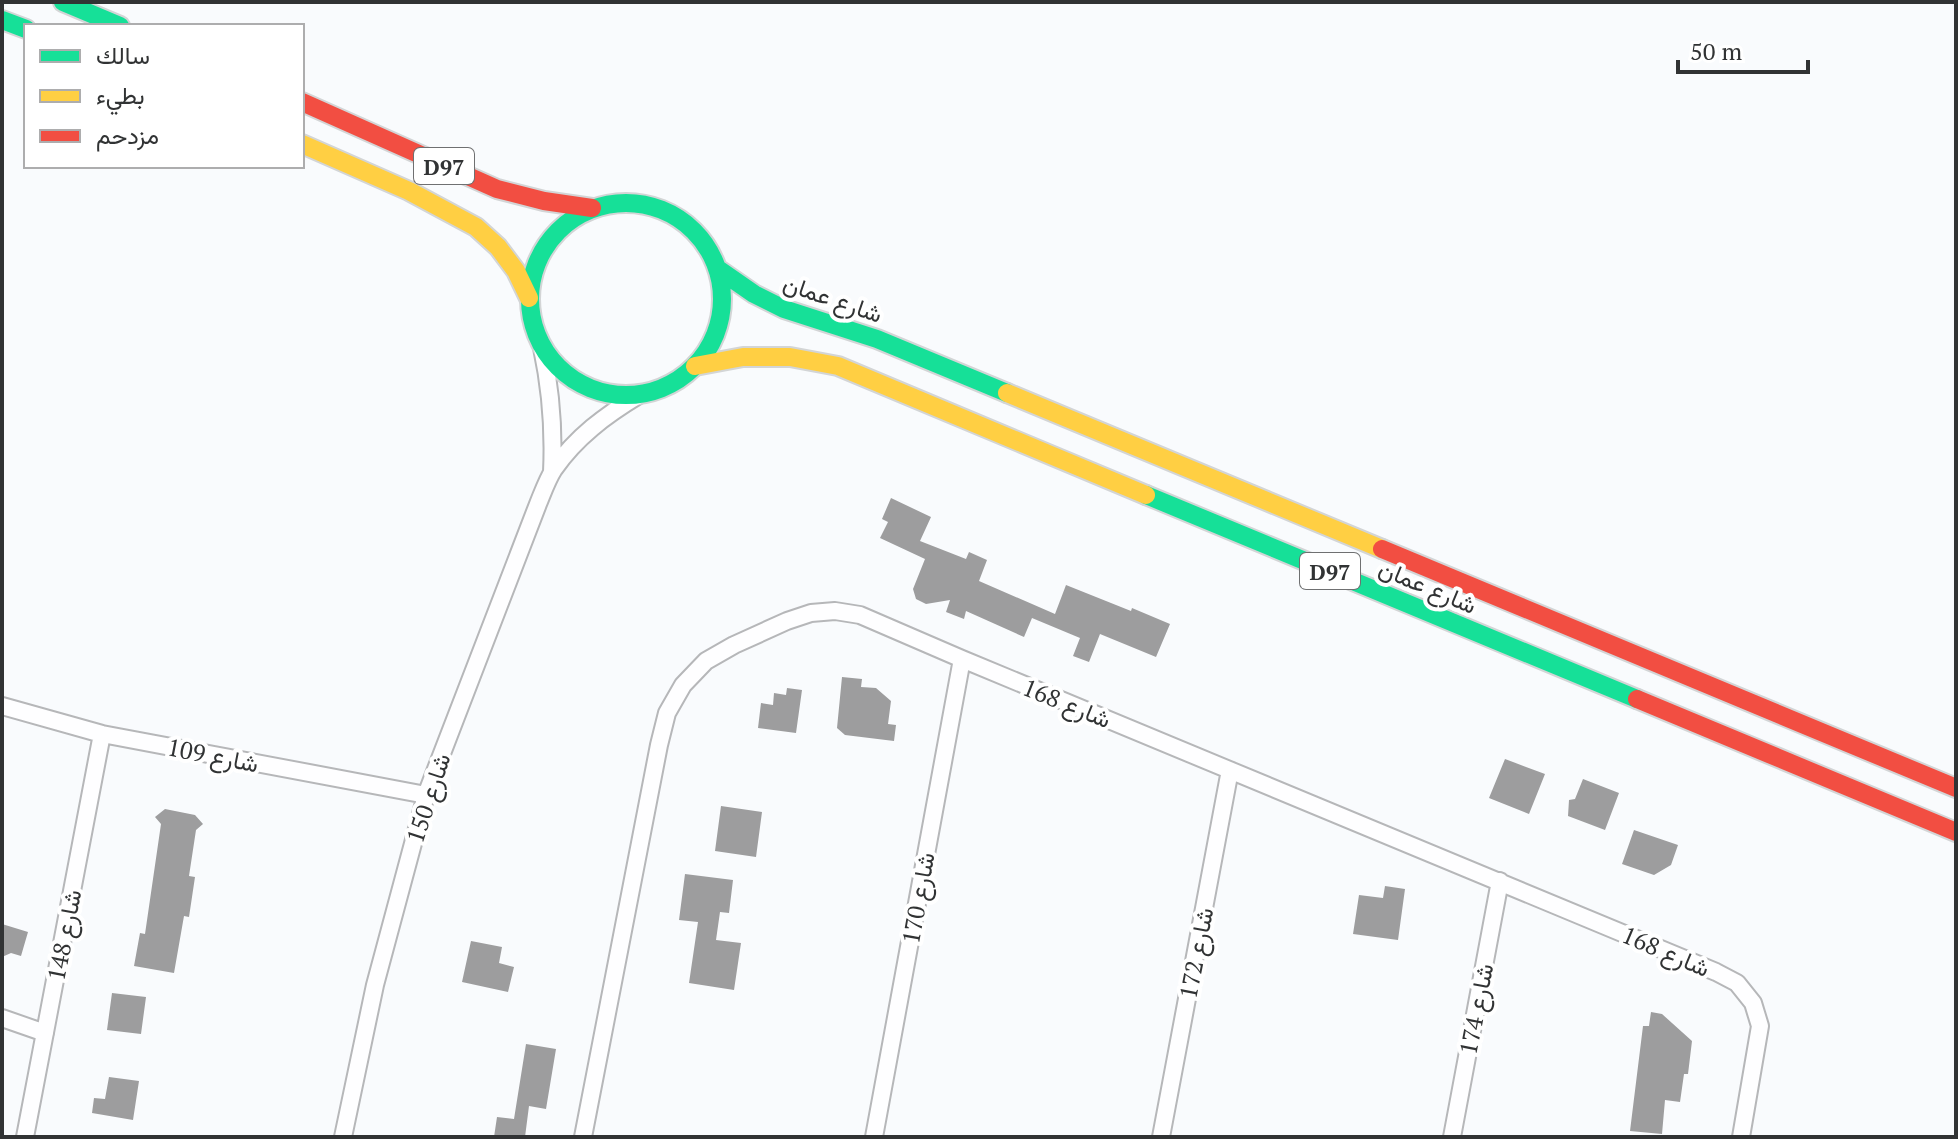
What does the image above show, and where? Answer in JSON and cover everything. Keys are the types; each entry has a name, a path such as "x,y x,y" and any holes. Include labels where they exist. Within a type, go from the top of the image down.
{"main road":[{"path":"63,2 115,24"},
{"path":"2,20 24,28"},
{"name":"D97","path":"304,103 497,189 528,199 592,208"},
{"name":"D97","path":"304,145 409,191 476,227 498,247 516,271 529,298"},
{"path":"617,203 644,204 668,212 690,227 707,246 718,269 722,295 720,321 711,345 695,366 670,385 639,395 611,394 584,386 560,370 542,348 532,324 529,298 533,270 546,244 566,223 592,208 617,203"},
{"name":"شارع عمان","path":"718,269 767,302 877,339 1956,788"},
{"name":"شارع عمان","path":"695,366 743,357 790,357 838,366 1956,832"}],"street":[{"name":"شارع 150","path":"542,348 553,410 552,472"},
{"name":"شارع 150","path":"343,1137 375,985 426,795 538,504 552,472 570,448 591,428 639,395"},
{"name":"شارع 168","path":"583,1137 667,713 683,685 706,661 787,621 811,613 835,611 860,615 1737,983 1753,1003 1760,1026 1741,1137"},
{"name":"شارع 170","path":"874,1137 962,659"},
{"name":"شارع 109","path":"2,706 102,734 426,795"},
{"name":"شارع 148","path":"25,1137 102,734"},
{"name":"شارع 172","path":"1161,1137 1230,770"},
{"name":"شارع 174","path":"1452,1137 1500,881"},
{"path":"2,1018 45,1033"}],"building":[{"path":"891,498 931,517 920,541 966,559 969,552 987,560 979,581 1055,614 1066,585 1170,624 1156,657 1100,634 1089,662 1073,656 1080,638 1032,618 1024,637 966,611 964,619 946,612 950,600 926,604 916,599 913,589 925,559 880,538 888,522 882,519"},
{"path":"842,677 862,679 861,687 876,688 891,701 888,724 896,725 894,741 845,735 837,728"},
{"path":"787,688 802,690 796,733 758,728 761,703 773,705 774,693 786,695"},
{"path":"1505,759 1545,774 1529,814 1489,798"},
{"path":"1583,779 1619,793 1605,830 1568,816 1569,800 1575,799"},
{"path":"721,806 762,812 756,857 715,851"},
{"path":"165,809 195,815 203,824 196,830 189,876 195,877 189,917 184,916 174,973 134,966 140,933 145,934 161,824 155,817"},
{"path":"1634,830 1678,845 1671,865 1654,875 1622,864"},
{"path":"685,874 733,880 729,913 720,912 716,940 741,943 734,990 689,983 698,922 679,920"},
{"path":"1385,886 1405,889 1398,940 1353,934 1359,895 1383,898"},
{"path":"2,924 28,932 21,956 11,953 2,957"},
{"path":"471,941 502,947 499,963 514,967 508,992 462,982"},
{"path":"112,993 146,997 141,1034 107,1030"},
{"path":"1651,1012 1662,1014 1692,1041 1688,1074 1684,1074 1680,1102 1665,1100 1662,1134 1630,1131 1643,1026 1649,1026"},
{"path":"526,1044 556,1049 546,1109 529,1106 525,1137 494,1137 497,1117 514,1119"},
{"path":"109,1077 139,1081 133,1120 92,1113 94,1098 105,1099"}],"traffic: fast":[{"path":"63,2 115,24"},
{"path":"2,20 24,28"},
{"path":"626,203 663,210 694,231 715,262 722,299 715,336 694,367 663,388 626,395 589,388 558,367 537,336 530,299 537,262 558,231 589,210 626,203"},
{"path":"718,269 754,294 784,309 877,339 1007,393"},
{"path":"1146,495 1637,699"}],"traffic: slow":[{"path":"304,145 409,191 476,227 498,247 516,271 529,298"},
{"path":"695,366 743,357 790,357 838,366 1146,495"},
{"path":"1007,393 1382,549"}],"traffic: jam":[{"path":"304,103 497,189 544,201 592,208"},
{"path":"1382,549 1956,788"},
{"path":"1637,699 1956,832"}]}
